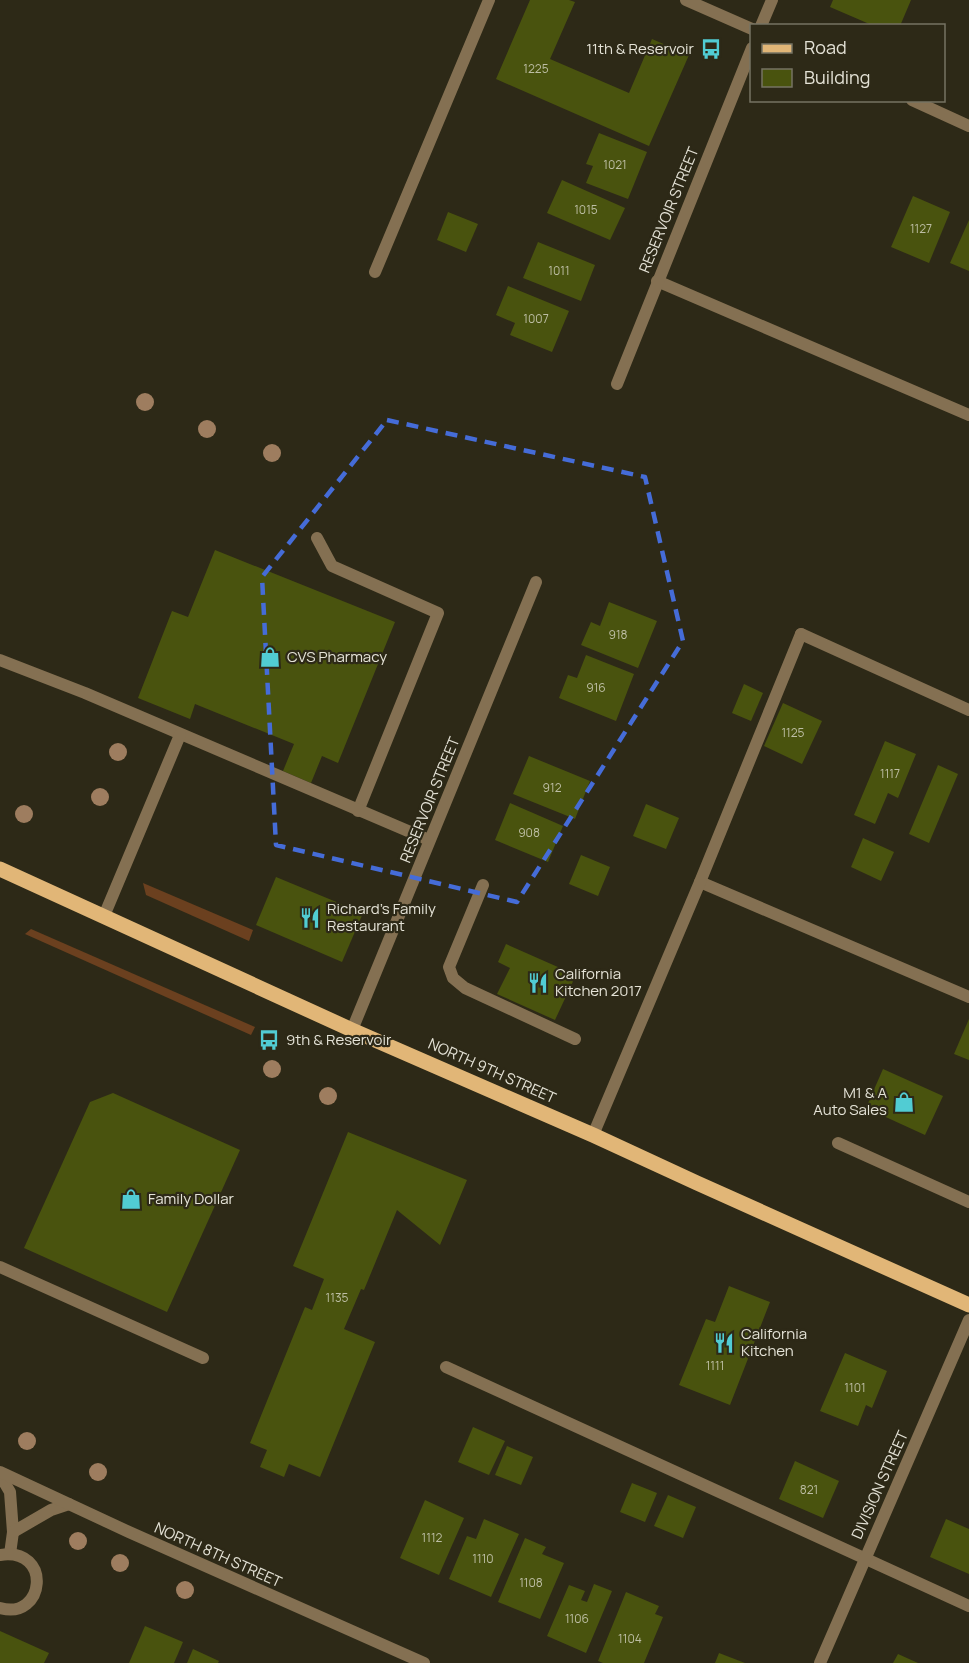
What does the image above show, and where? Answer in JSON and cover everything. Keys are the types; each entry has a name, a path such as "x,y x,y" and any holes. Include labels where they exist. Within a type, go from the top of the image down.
{"main road":[{"name":"NORTH 9TH STREET","path":"0,869 352,1030 593,1135 697,1184 969,1305"}],"street":[{"path":"375,272 489,0"},
{"path":"686,0 750,28"},
{"path":"762,24 772,0"},
{"name":"RESERVOIR STREET","path":"617,384 750,53"},
{"path":"916,102 969,126"},
{"path":"657,281 969,415"},
{"path":"317,538 332,566 438,613 358,811"},
{"name":"RESERVOIR STREET","path":"352,1030 536,582"},
{"path":"593,1135 700,882 801,634 969,710"},
{"path":"0,660 85,693 429,840"},
{"path":"104,916 180,735"},
{"path":"700,882 969,997"},
{"path":"483,885 449,967 453,978 465,988 575,1039"},
{"path":"838,1143 969,1202"},
{"path":"0,1267 202,1358"},
{"name":"DIVISION STREET","path":"820,1663 969,1320"},
{"path":"446,1367 969,1606"},
{"path":"0,1474 10,1492 13,1532 5,1554 20,1556 34,1568 37,1577 34,1596 21,1608 12,1610 0,1608"},
{"name":"NORTH 8TH STREET","path":"0,1474 424,1663"},
{"path":"13,1532 51,1510 69,1504"}],"highlighted area":[{"path":"387,420 645,477 683,641 517,902 276,845 262,577"}],"shaded area":[{"path":"143,883 253,930 249,941 146,895"},
{"path":"31,929 255,1027 251,1035 25,934"}],"building":[{"path":"530,0 575,2 550,59 629,93 652,39 689,55 649,146 496,79"},
{"path":"833,0 911,0 901,24 869,24 830,7"},
{"path":"599,133 647,152 628,199 586,183 593,166 586,164"},
{"path":"562,180 625,208 610,240 547,213"},
{"path":"913,196 950,212 929,263 891,247"},
{"path":"448,212 478,224 466,252 437,240"},
{"path":"969,220 969,271 950,263"},
{"path":"538,242 595,265 581,301 523,278"},
{"path":"508,286 569,311 552,352 510,335 515,323 496,315"},
{"path":"215,550 395,622 338,763 322,756 311,783 283,771 294,744 195,704 190,719 138,698 172,611 188,617"},
{"path":"609,602 657,621 638,668 581,645 591,622 600,626"},
{"path":"586,655 634,674 616,721 559,698 568,675 577,678"},
{"path":"744,684 763,693 751,721 732,713"},
{"path":"783,703 822,721 802,764 764,746"},
{"path":"885,741 916,754 898,798 888,793 875,824 854,815"},
{"path":"529,756 590,781 575,819 513,794"},
{"path":"938,765 958,774 929,843 909,834"},
{"path":"510,803 563,826 548,862 495,840"},
{"path":"646,804 679,818 666,849 633,836"},
{"path":"863,838 894,852 881,881 851,867"},
{"path":"581,855 610,867 598,896 569,884"},
{"path":"276,877 363,913 342,962 256,925"},
{"path":"506,944 576,975 555,1020 497,994 510,968 498,962"},
{"path":"969,1019 969,1060 954,1054"},
{"path":"883,1069 943,1096 925,1135 866,1108"},
{"path":"113,1093 240,1150 167,1312 24,1248 90,1102"},
{"path":"348,1132 467,1180 440,1245 397,1210 364,1290 361,1289 344,1329 375,1342 320,1477 289,1464 284,1477 260,1467 267,1450 250,1443 305,1307 312,1310 324,1279 293,1266"},
{"path":"729,1286 770,1302 730,1405 679,1385 706,1319 715,1322"},
{"path":"845,1353 887,1371 872,1408 866,1405 858,1426 820,1411"},
{"path":"473,1427 505,1441 489,1475 458,1462"},
{"path":"507,1446 533,1457 521,1485 495,1475"},
{"path":"795,1461 839,1481 823,1518 779,1499"},
{"path":"632,1483 657,1493 645,1522 620,1512"},
{"path":"668,1495 696,1507 683,1538 654,1526"},
{"path":"425,1500 464,1518 439,1575 400,1558"},
{"path":"484,1519 519,1534 491,1597 449,1579 467,1536 476,1539"},
{"path":"946,1519 969,1529 969,1574 930,1557"},
{"path":"525,1538 546,1547 542,1554 564,1563 540,1619 498,1602"},
{"path":"594,1584 612,1591 586,1653 547,1636 569,1585 585,1591 581,1600 587,1602"},
{"path":"626,1592 659,1606 655,1614 663,1617 644,1663 603,1663 598,1661"},
{"path":"145,1626 183,1642 174,1663 129,1663"},
{"path":"0,1631 49,1653 44,1663 0,1663"},
{"path":"193,1649 219,1661 218,1663 187,1663"},
{"path":"719,1653 745,1663 715,1663"},
{"path":"898,1654 918,1663 893,1663"}],"place":[{"name":"11th & Reservoir","path":"711,49"},
{"name":"CVS Pharmacy","path":"270,657"},
{"name":"Richard's Family Restaurant","path":"310,918"},
{"name":"California Kitchen 2017","path":"538,983"},
{"name":"9th & Reservoir","path":"269,1040"},
{"name":"M1 & A Auto Sales","path":"904,1102"},
{"name":"Family Dollar","path":"131,1199"},
{"name":"California Kitchen","path":"724,1343"}]}
